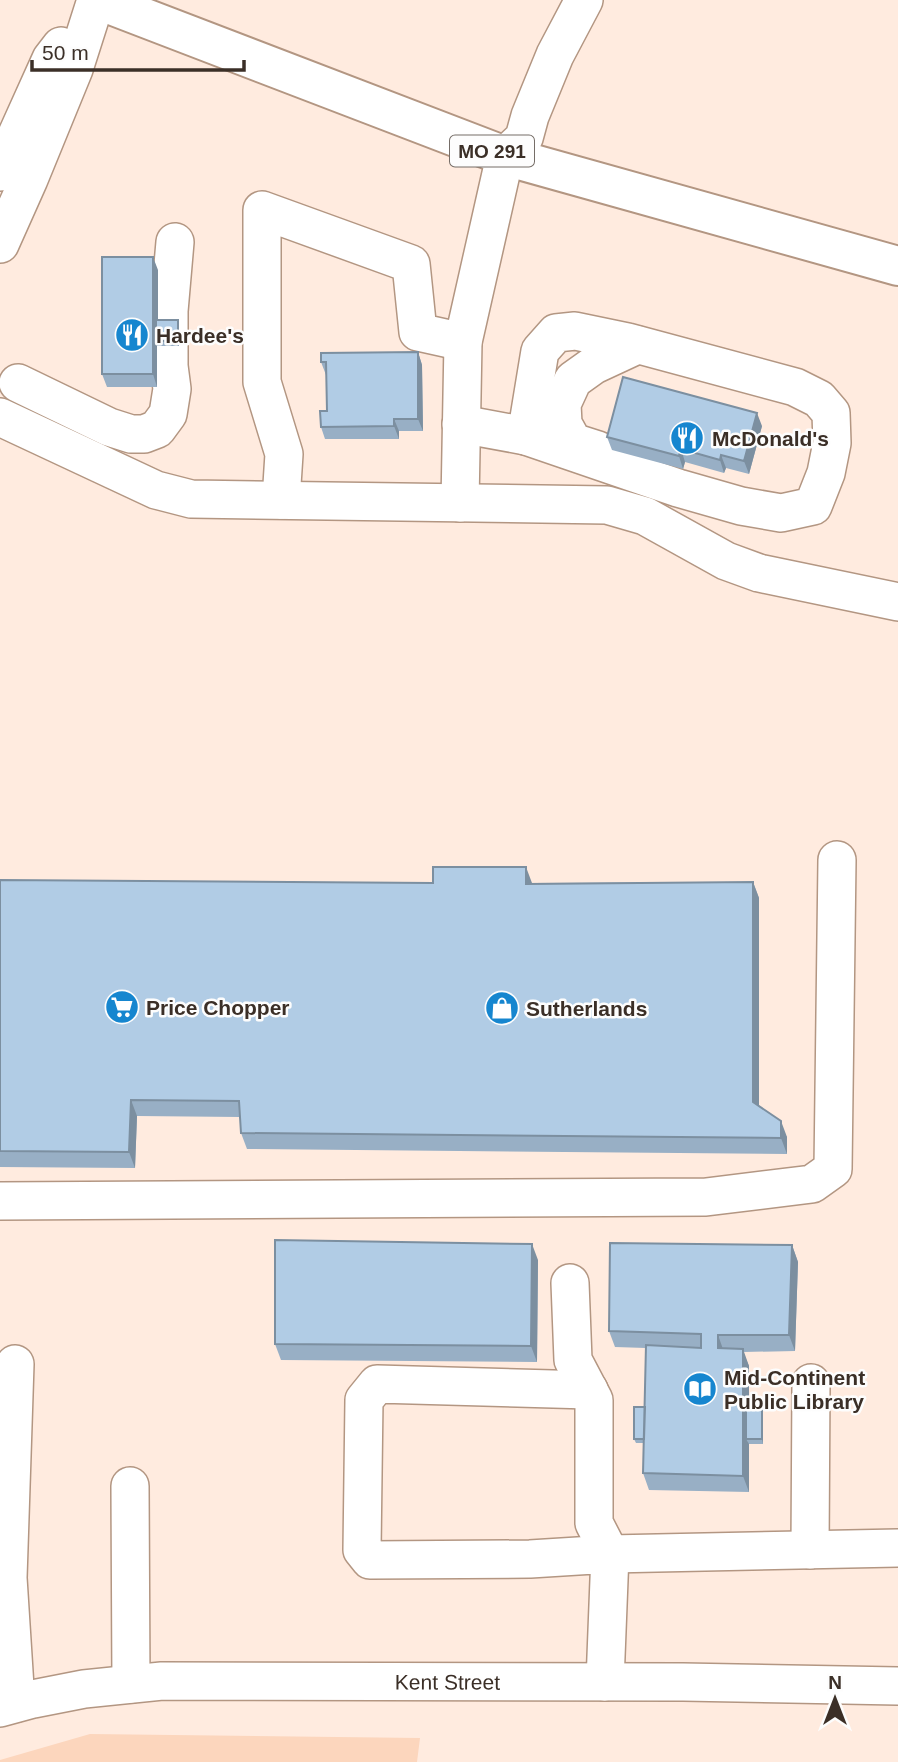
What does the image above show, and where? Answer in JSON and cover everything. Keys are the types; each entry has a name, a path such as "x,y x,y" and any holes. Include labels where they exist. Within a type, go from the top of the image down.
{"highway":[{"name":"MO 291","path":"96,0 505,156 898,266"}],"street":[{"path":"0,172 51,59 96,0"},
{"path":"0,244 74,69 96,0"},
{"path":"460,503 463,341 505,156 524,138 555,55 584,0"},
{"path":"281,500 284,454 262,382 262,210 411,264 418,332 463,341"},
{"path":"18,383 109,427 131,434 144,434 157,429 168,414 172,389 169,366 169,312 175,242"},
{"path":"461,425 526,436 678,488 741,506 782,513 813,506 826,473 832,443 831,413 819,399 795,387 576,331 556,333 540,351 526,436"},
{"path":"638,345 594,365 573,380 562,404 563,424 573,442 672,474 678,488"},
{"path":"0,417 156,490 191,499 607,505 645,516 726,561 759,573 898,603"},
{"path":"726,561 741,506"},
{"path":"0,1201 706,1196 812,1184 833,1169 837,860"},
{"path":"570,1283 573,1360 594,1401 594,1523 611,1554 605,1682"},
{"path":"8,1706 8,1578 15,1364"},
{"path":"810,1550 811,1383"},
{"path":"589,1390 377,1384 364,1399 362,1549 370,1560 530,1559 611,1554 898,1548"},
{"path":"130,1486 131,1684"},
{"name":"Kent Street","path":"8,1706 84,1689 162,1681 898,1686"}],"shaded area":[{"path":"90,1734 420,1738 417,1762 0,1762"}],"building":[{"name":"Hardee's","path":"102,257 153,257 153,374 102,374"},
{"path":"156,320 178,320 178,341 156,341"},
{"path":"418,352 418,419 394,419 394,426 321,427 320,411 327,411 326,362 321,362 321,353"},
{"name":"McDonald's","path":"623,377 757,413 744,461 721,455 720,460 681,449 679,456 607,437"},
{"name":"Sutherlands","path":"433,867 526,867 526,884 753,882 753,1102 781,1121 781,1138 241,1133 239,1101 131,1100 129,1152 0,1151 0,880 433,883"},
{"path":"275,1240 532,1244 531,1346 275,1344"},
{"name":"Mid-Continent Public Library","path":"610,1243 792,1245 789,1335 718,1335 718,1348 743,1349 743,1476 643,1473 646,1345 701,1348 701,1334 609,1331"},
{"path":"634,1407 645,1407 644,1439 634,1439"},
{"path":"746,1407 762,1407 762,1439 746,1439"}],"place":[{"name":"Hardee's","path":"132,335"},
{"name":"McDonald's","path":"687,438"},
{"name":"Price Chopper","path":"122,1007"},
{"name":"Sutherlands","path":"502,1008"},
{"name":"Mid-Continent Public Library","path":"700,1389"}]}
